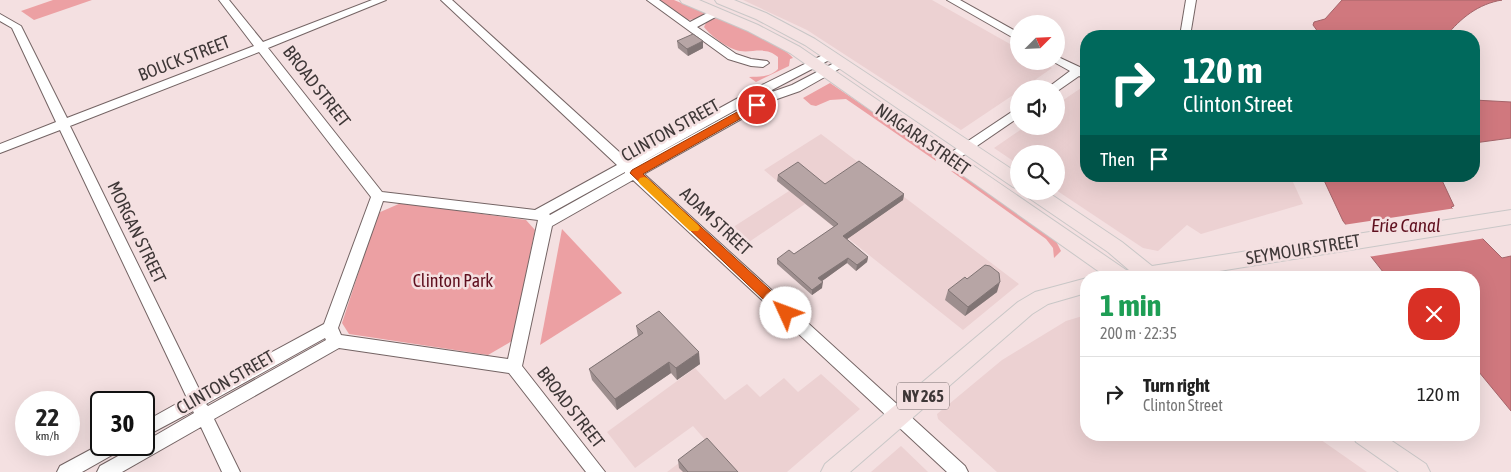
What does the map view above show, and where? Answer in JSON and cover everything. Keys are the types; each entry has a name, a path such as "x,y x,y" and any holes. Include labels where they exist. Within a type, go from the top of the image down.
{"main road":[{"name":"NIAGARA STREET","path":"687,0 719,6 786,28 836,59 1115,271"},
{"name":"NIAGARA STREET","path":"719,6 959,153 1010,178"},
{"path":"1045,200 1115,247 1145,271"},
{"path":"1422,231 1511,217"},
{"name":"SEYMOUR STREET","path":"1179,271 1422,231"},
{"name":"NY 265","path":"833,472 1025,308 1042,298 1080,287"},
{"path":"1373,441 1418,472"}],"street":[{"name":"BROAD STREET","path":"224,0 378,196"},
{"name":"BOUCK STREET","path":"0,149 381,0"},
{"name":"ADAM STREET","path":"446,0 958,472"},
{"path":"652,0 735,59 749,64 762,63"},
{"path":"952,0 1010,33"},
{"path":"1186,30 1191,0"},
{"path":"689,27 719,6"},
{"name":"MORGAN STREET","path":"0,17 16,26 231,472"},
{"name":"CLINTON STREET","path":"542,219 631,169 773,96 796,88 820,68 836,59"},
{"path":"1065,64 1080,72"},
{"path":"1065,82 1080,74"},
{"path":"959,153 1010,117"},
{"path":"378,196 542,219 514,367 333,334 378,196"},
{"name":"CLINTON STREET","path":"155,424 197,401 333,334"},
{"name":"CLINTON STREET","path":"106,472 205,417 333,334"},
{"name":"BROAD STREET","path":"514,367 596,472"},
{"path":"66,472 96,456"}],"shaded area":[{"path":"743,0 932,0 1010,44 1010,70 1049,70 1035,80 1010,80 1010,97 961,130 807,30"},
{"path":"1080,89 1080,182 1293,182 1303,204 1201,234 1187,225 1158,251 1143,248 1065,196 1065,145 1010,145 1010,159 994,148 1013,135 1065,135 1065,99"},
{"path":"821,134 1019,284 963,330 805,204 743,246 727,231 789,191 764,170"},
{"path":"1080,317 1080,441 1323,441 1367,472 997,472 938,419 937,414 1002,360 1066,321"},
{"path":"695,368 725,400 747,384 760,397 784,378 798,392 821,374 860,409 787,472 667,472 707,442 693,426 635,468 607,432"},
{"path":"901,446 928,472 871,472"}],"green space":[{"path":"53,0 92,0 34,20 21,11"},
{"path":"658,0 674,0 705,13 696,19 688,20"},
{"path":"717,18 746,29 788,53 793,58 790,59 789,66 756,82 749,77 765,76 775,72 778,69 778,57 769,52 740,51 725,45 704,27 707,21"},
{"path":"830,83 933,153 936,161 846,99 830,100 816,106 811,105 803,98"},
{"path":"951,171 962,173 1055,239 1061,251 1054,258 1053,248 1046,239"},
{"name":"Clinton Park","path":"401,203 526,220 535,230 512,341 488,355 349,334 342,323 378,213"},
{"path":"562,229 622,293 540,345"}],"water":[{"path":"1342,0 1502,0 1478,8 1452,30 1317,30 1313,25 1314,22 1325,19"},
{"path":"1480,100 1511,102 1511,138 1480,142"},
{"name":"Erie Canal","path":"1325,182 1443,182 1454,206 1451,207 1502,258 1511,256 1511,411 1480,373 1480,271 1382,271 1343,221"}],"pier":[{"path":"1456,208 1486,238 1368,257 1343,225"}],"building":[{"path":"693,34 703,41 687,49 677,41"},
{"path":"859,161 904,194 843,236 868,257 857,265 848,258 818,278 823,282 812,290 777,259 789,250 794,254 838,224 778,175 798,162 825,184"},
{"path":"985,265 990,266 999,273 1000,282 968,307 948,290 965,277 967,279"},
{"path":"659,311 699,352 676,368 669,362 615,399 589,369 643,333 636,326"},
{"path":"707,438 738,472 688,472 678,460"}],"slow traffic":[{"path":"644,181 694,228"}],"route":[{"path":"757,105 635,173 786,313"}]}
